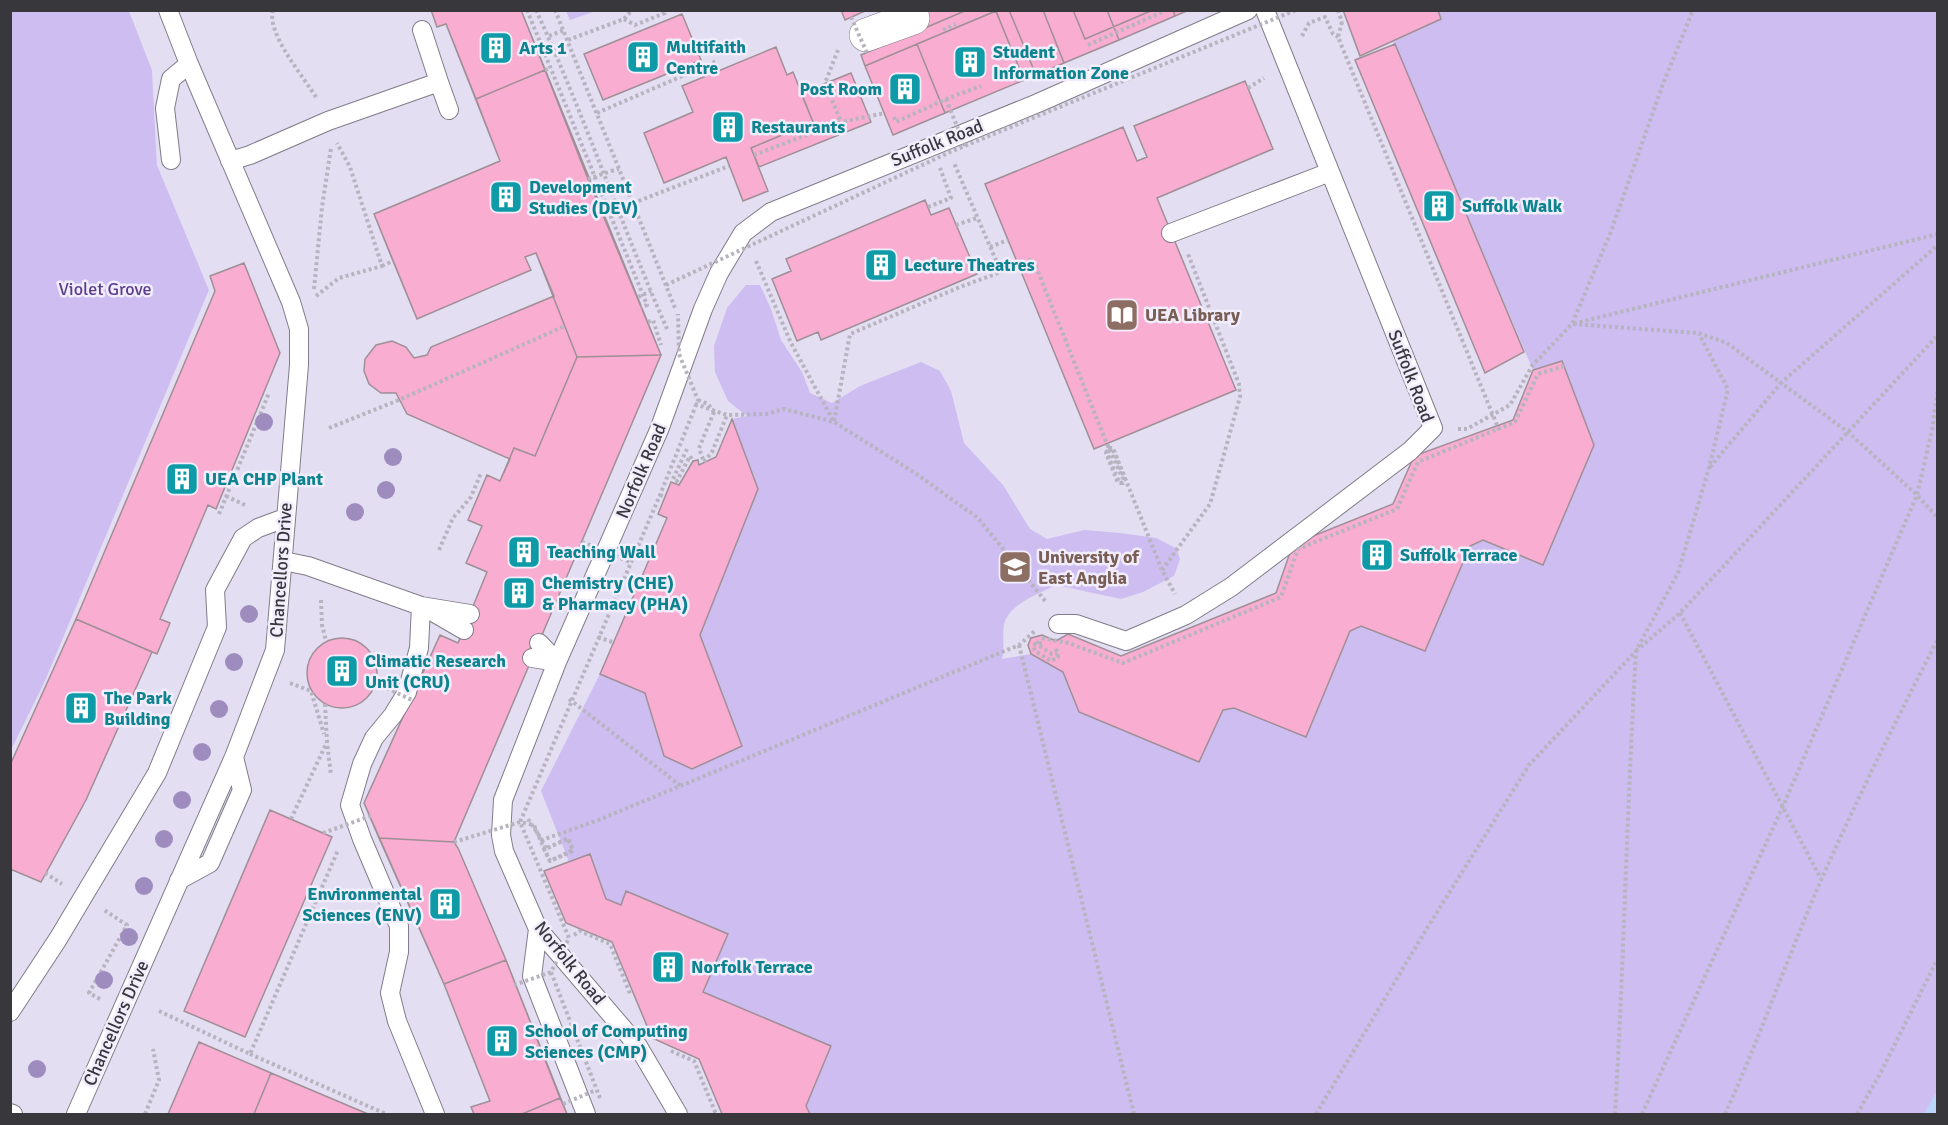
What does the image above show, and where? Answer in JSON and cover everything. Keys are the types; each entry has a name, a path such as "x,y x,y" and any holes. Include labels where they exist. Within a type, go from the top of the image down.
{"street":[{"path":"856,38 913,18"}],"lane":[{"name":"Chancellors Drive","path":"76,1114 179,880 210,863 242,790 234,757 275,650 283,561 299,365 298,329 291,302 168,10"},
{"name":"Suffolk Road","path":"692,344 703,309 719,273 743,233 771,212 1038,103 1248,10"},
{"name":"Suffolk Road","path":"1058,624 1076,624 1126,641 1186,615 1250,573 1410,451 1433,428 1265,10"},
{"path":"422,30 449,110"},
{"path":"171,160 165,108 171,79 189,64"},
{"path":"230,161 250,155 328,121 439,82"},
{"path":"1175,232 1330,172"},
{"name":"Norfolk Road","path":"678,1114 638,1046 538,929 504,851 501,835 502,800 557,662 659,430 692,344"},
{"path":"10,1012 58,939 157,773 217,627 215,590 243,538 258,528 285,518"},
{"path":"283,561 308,566 467,622"},
{"path":"421,606 418,648 407,692 375,738 362,764 350,805 399,926 399,952 390,993 397,1021 435,1114"},
{"path":"535,651 557,662"},
{"path":"538,929 532,976 586,1114"}],"path":[{"path":"273,10 276,35 328,121"},
{"path":"527,10 647,305 641,307"},
{"path":"536,10 549,36 604,178 662,315"},
{"path":"555,10 670,296"},
{"path":"568,40 624,20 632,10"},
{"path":"624,20 635,25 665,13 666,10"},
{"path":"1088,45 1167,10"},
{"path":"666,285 950,152 1296,10"},
{"path":"1338,10 1342,22 1338,37"},
{"path":"1433,428 1467,429 1510,405 1532,366 1572,324 1610,234 1663,84 1693,10"},
{"path":"1309,23 1325,17 1333,34 1338,37 1499,430"},
{"path":"549,36 564,30"},
{"path":"841,122 825,83 856,38"},
{"path":"961,56 968,53"},
{"path":"596,113 717,61"},
{"path":"545,70 551,68"},
{"path":"894,117 896,122 946,99 981,87"},
{"path":"946,99 965,146"},
{"path":"754,156 841,122 885,113"},
{"path":"382,266 350,167 333,136 322,207 313,298 339,278 382,266 393,261"},
{"path":"928,207 951,198 931,145"},
{"path":"950,152 1001,272"},
{"path":"633,203 729,166"},
{"path":"588,179 619,169"},
{"path":"597,181 604,178"},
{"path":"956,225 977,218"},
{"path":"1162,570 1210,504 1239,397 1239,384 1175,232"},
{"path":"743,233 791,343 834,422"},
{"path":"1572,324 1938,234"},
{"path":"990,247 1008,240"},
{"path":"1709,468 1781,383 1938,244"},
{"path":"834,422 850,334 1033,259 1107,444 1113,454 1123,479 1122,483 1118,483 1106,453 1108,448 1112,448 1114,453 1125,479 1123,483 1119,482 1107,453 1108,448 1113,448 1162,570 1186,615"},
{"path":"638,297 651,291"},
{"path":"514,985 551,972 569,938 520,822 660,495 698,400 679,354 678,314"},
{"path":"648,322 653,320 660,340"},
{"path":"1572,324 1698,333 1727,343 1848,432 1917,495 1938,518"},
{"path":"329,428 399,400 565,326"},
{"path":"1615,1114 1636,651 1678,573 1709,468 1728,389 1698,333"},
{"path":"1316,1114 1421,938 1529,765 1636,651 1680,614 1938,335"},
{"path":"1042,638 1068,643 1123,663 1281,597 1298,549 1397,509 1418,462 1515,422 1538,374 1564,366"},
{"path":"219,514 272,386"},
{"path":"1642,1114 1783,806 1917,495 1932,430 1938,388"},
{"path":"672,396 727,415 766,414 784,409 834,422 915,473 978,518 1049,606"},
{"path":"698,400 708,404 714,412 699,448 704,462 712,452 727,415"},
{"path":"690,456 684,471 677,481 674,479 687,449 693,461"},
{"path":"440,550 453,518 471,497 481,473"},
{"path":"660,495 665,497"},
{"path":"582,542 630,562"},
{"path":"321,600 322,625 326,641"},
{"path":"1680,614 1822,879"},
{"path":"598,637 615,643"},
{"path":"1725,1114 1746,1068 1822,879 1873,765 1938,639"},
{"path":"1051,661 1035,651 1033,645 1046,642 1055,646 1057,653"},
{"path":"542,842 682,787 1019,645 1134,1114"},
{"path":"557,662 567,698 682,787"},
{"path":"286,681 311,692 327,742 291,819"},
{"path":"376,683 412,700"},
{"path":"325,704 333,786"},
{"path":"504,851 526,815 546,849 568,838 573,850"},
{"path":"323,833 371,816"},
{"path":"338,820 340,831"},
{"path":"454,842 520,822 534,825 550,861 573,850"},
{"path":"568,839 573,850 550,861 544,849 568,839"},
{"path":"250,1054 341,842"},
{"path":"45,873 127,925 89,993 121,1010"},
{"path":"1857,1114 1881,1072 1938,958"},
{"path":"551,972 600,1098"},
{"path":"159,1011 261,1060 386,1114"},
{"path":"145,1114 159,1080 153,1049"},
{"path":"260,1068 261,1060"},
{"path":"563,1104 596,1090"}],"shaded area":[{"name":"University of East Anglia","path":"129,11 1937,11 1937,1114 11,1114 10,750 45,681 209,290 157,165 152,70"}],"green space":[{"name":"Violet Grove","path":"11,10 129,11 152,70 157,165 209,290 45,681 11,750"},
{"path":"566,11 596,11 570,20"},
{"path":"1438,11 1937,11 1938,1091 1924,1114 810,1114 806,1106 831,1046 703,992 626,892 621,905 606,899 590,854 569,862 541,791 600,674 645,693 692,769 742,746 700,635 758,489 732,419 747,416 728,401 715,372 714,346 727,308 746,285 760,285 781,340 802,372 810,393 832,403 860,386 921,362 940,371 951,391 964,443 1003,485 1030,529 1047,539 1084,530 1156,538 1176,548 1180,559 1174,576 1143,592 1121,599 1056,585 1025,600 1011,611 1004,625 1002,659 1031,654 1063,672 1199,762 1223,710 1234,708 1306,737 1350,631 1361,626 1425,651 1470,546 1483,540 1562,361 1533,370 1393,42 1441,19"}],"water":[{"path":"1937,1091 1937,1114 1924,1114"}],"building":[{"name":"Arts 1","path":"431,10 521,10 545,70 476,99 446,24 437,27"},
{"name":"Teaching Wall","path":"431,10 521,10 661,355 454,842 506,960 567,1114 474,1114 471,1107 490,1101 444,984 364,803 440,635 458,643 487,572 466,563 482,526 468,520 487,475 500,481 510,459 407,414 396,393 381,393 369,384 364,371 365,359 376,345 392,341 406,347 414,358 427,355 431,347 554,296 536,253 525,257 531,270 417,319 374,214 500,161 446,24 437,27"},
{"path":"841,10 867,10 845,20"},
{"path":"910,10 967,10 918,31"},
{"path":"967,10 998,10 865,66 861,55"},
{"path":"1009,10 1036,75 1024,80 996,11"},
{"name":"Student Information Zone","path":"1009,10 1043,10 1064,63 1036,75"},
{"path":"1043,10 1107,10 1119,40 1064,63"},
{"path":"1073,10 1153,10 1085,39"},
{"path":"1107,10 1173,10 1175,16 1119,40"},
{"path":"1173,10 1189,10 1175,16"},
{"path":"1343,10 1438,10 1441,19 1360,56"},
{"path":"1343,10 1438,10 1441,19 1360,56"},
{"name":"Student Information Zone","path":"996,11 1024,80 945,113 917,44"},
{"name":"Multifaith Centre","path":"682,14 701,60 603,100 584,54"},
{"name":"Post Room","path":"917,44 945,113 893,135 865,66"},
{"name":"Suffolk Walk","path":"1395,44 1524,352 1485,373 1355,60"},
{"name":"Restaurants","path":"776,47 787,75 793,72 813,122 751,148 768,191 743,201 726,157 664,183 644,133 693,112 682,86"},
{"name":"Development Studies (DEV)","path":"545,70 661,355 577,357 536,253 525,257 531,270 417,319 393,261 374,214 500,161 476,99"},
{"path":"851,73 871,122 759,167 751,148 813,122 801,93"},
{"name":"UEA Library","path":"1245,81 1273,149 1157,198 1236,390 1094,449 985,184 1123,127 1137,161 1147,157 1134,126"},
{"name":"Lecture Theatres","path":"925,200 931,215 949,208 977,274 821,340 818,332 797,341 772,279 791,271 786,259"},
{"name":"UEA CHP Plant","path":"244,263 280,353 216,509 208,505 160,619 170,623 157,654 76,619 215,291 210,276"},
{"name":"Chemistry (CHE) & Pharmacy (PHA)","path":"661,355 454,842 379,838 364,803 440,635 458,643 487,572 466,563 482,526 468,520 487,475 500,481 514,448 535,456 577,357"},
{"name":"Suffolk Terrace","path":"1562,361 1594,445 1543,565 1483,540 1470,546 1425,651 1361,626 1350,631 1306,737 1234,708 1223,710 1199,762 1079,712 1063,672 1031,654 1028,645 1031,638 1042,635 1056,641 1068,634 1121,656 1276,593 1293,544 1393,504 1414,456 1513,420 1533,370"},
{"path":"732,419 758,489 700,635 742,746 692,769 664,756 645,693 600,674 667,518 658,514 671,482 679,485 693,461 698,460 699,465 716,457"},
{"name":"The Park Building","path":"76,619 152,652 86,800 41,882 10,869 10,765"},
{"name":"Climatic Research Unit (CRU)","path":"349,638 362,644 371,653 375,659 377,673 375,687 367,698 356,706 335,708 317,698 309,687 307,666 317,648 328,640"},
{"path":"270,810 332,837 245,1037 184,1011"},
{"name":"Environmental Sciences (ENV)","path":"379,838 454,842 506,960 444,984"},
{"name":"Norfolk Terrace","path":"590,854 606,899 621,905 626,891 728,934 703,992 831,1046 806,1106 810,1114 722,1114 699,1059 652,1038 612,942 566,923 544,871"},
{"name":"School of Computing Sciences (CMP)","path":"506,960 560,1098 522,1114 474,1114 471,1107 490,1101 444,984"},
{"path":"199,1042 271,1073 254,1114 168,1114"},
{"path":"271,1073 368,1114 254,1114"},
{"path":"560,1098 567,1114 522,1114"}],"place":[{"name":"Arts 1","path":"496,48"},
{"name":"Multifaith Centre","path":"643,57"},
{"name":"Student Information Zone","path":"970,62"},
{"name":"Post Room","path":"905,89"},
{"name":"Restaurants","path":"728,127"},
{"name":"Development Studies (DEV)","path":"506,197"},
{"name":"Suffolk Walk","path":"1439,206"},
{"name":"Lecture Theatres","path":"881,265"},
{"name":"UEA Library","path":"1122,315"},
{"name":"UEA CHP Plant","path":"182,479"},
{"name":"Teaching Wall","path":"524,552"},
{"name":"Suffolk Terrace","path":"1377,555"},
{"name":"University of East Anglia","path":"1015,567"},
{"name":"Chemistry (CHE) & Pharmacy (PHA)","path":"519,593"},
{"name":"Climatic Research Unit (CRU)","path":"342,671"},
{"name":"The Park Building","path":"81,708"},
{"name":"Environmental Sciences (ENV)","path":"445,904"},
{"name":"Norfolk Terrace","path":"668,967"},
{"name":"School of Computing Sciences (CMP)","path":"502,1041"}]}
